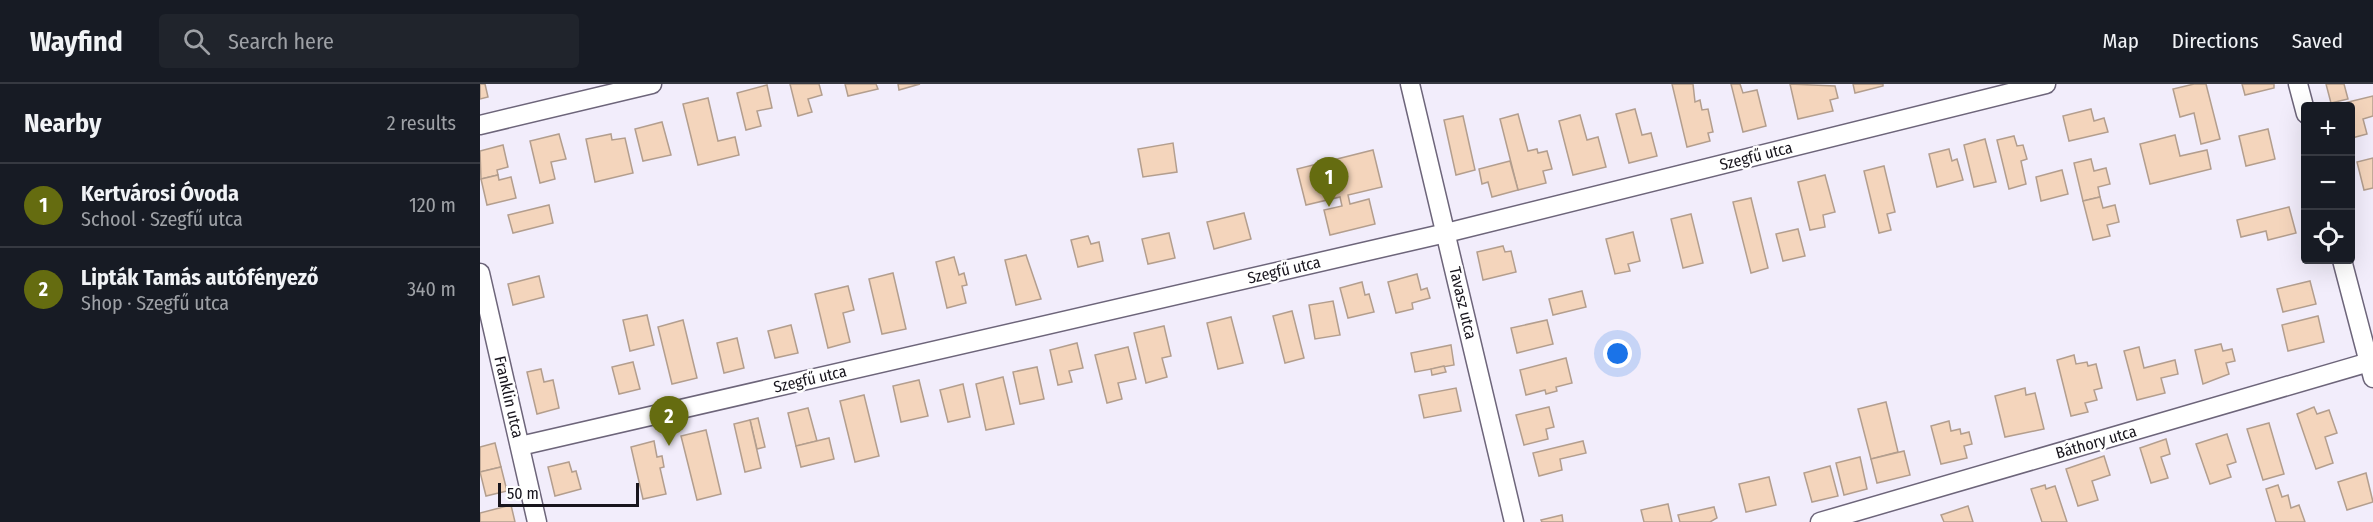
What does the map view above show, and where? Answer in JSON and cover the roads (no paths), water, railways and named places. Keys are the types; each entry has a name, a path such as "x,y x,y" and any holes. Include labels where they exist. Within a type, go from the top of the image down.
{"street":[{"path":"480,125 652,84"},
{"name":"Tavasz utca","path":"1410,84 1514,522"},
{"name":"Szegfű utca","path":"520,446 1446,232 2046,84"},
{"path":"2298,84 2303,102"},
{"path":"2343,264 2371,367"},
{"name":"Franklin utca","path":"480,273 537,522"},
{"name":"Báthory utca","path":"1820,522 2371,367"}],"place":[{"name":"Kertvárosi Óvoda","path":"1329,207"},
{"name":"Lipták Tamás autófényező","path":"669,446"}]}
